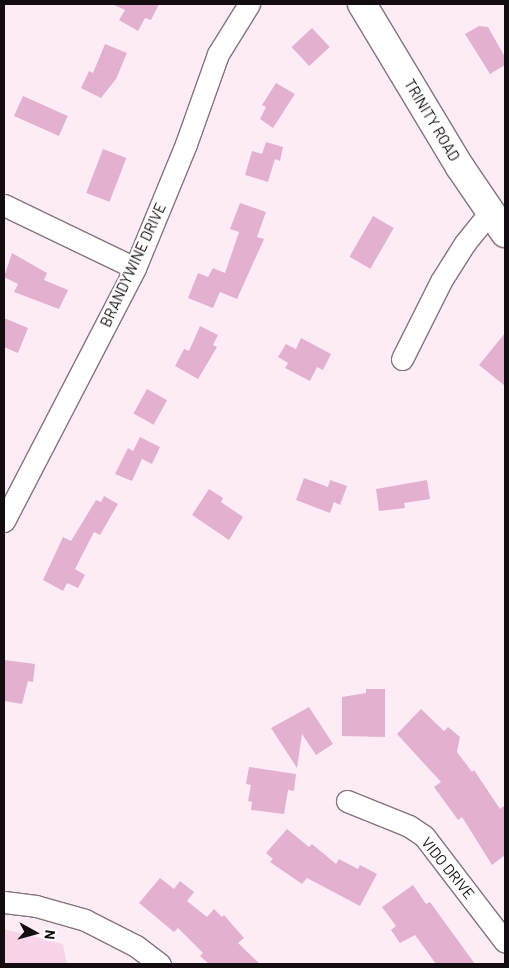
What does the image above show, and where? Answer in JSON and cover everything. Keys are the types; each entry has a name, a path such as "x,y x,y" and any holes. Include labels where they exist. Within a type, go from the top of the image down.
{"main road":[{"name":"TRINITY ROAD","path":"362,4 497,222"}],"street":[{"name":"BRANDYWINE DRIVE","path":"4,521 135,268 186,144 218,54 249,4"},
{"path":"4,205 135,268"},
{"path":"402,359 441,281 464,243 497,222"},
{"name":"VIDO DRIVE","path":"347,801 409,826 424,836 505,942"},
{"path":"4,902 36,906 85,920 136,946 160,964"}],"shaded area":[{"path":"4,929 63,944 67,964 4,964"}],"building":[{"path":"112,4 159,4 151,20 145,18 138,31 119,20 125,10"},
{"path":"479,26 488,27 505,57 505,65 490,74 465,34"},
{"path":"312,28 330,47 309,66 292,47"},
{"path":"105,44 127,53 116,79 101,98 81,88 89,71 93,73"},
{"path":"276,83 295,94 273,128 260,119 266,107 262,105"},
{"path":"23,96 68,116 59,136 14,116"},
{"path":"266,142 283,147 280,161 275,159 268,182 245,175 252,151 262,154"},
{"path":"103,149 126,158 109,202 86,193"},
{"path":"240,203 266,212 257,237 264,239 237,299 220,292 213,308 188,298 198,273 208,277 213,268 225,273 239,232 230,229"},
{"path":"373,216 394,228 370,269 350,257"},
{"path":"12,253 47,273 44,280 68,290 59,309 14,292 18,284 4,277"},
{"path":"4,318 28,328 18,353 4,347"},
{"path":"200,326 218,335 213,345 217,347 198,379 175,366 184,349 189,351"},
{"path":"505,333 505,386 479,365"},
{"path":"301,338 331,354 323,370 317,367 310,381 285,368 288,363 278,357 286,344 296,349"},
{"path":"147,389 167,400 154,425 133,413"},
{"path":"140,437 160,447 152,464 142,459 132,481 115,474 128,448 133,451"},
{"path":"304,478 328,487 330,480 347,486 340,505 334,502 330,513 296,500"},
{"path":"427,480 430,499 404,503 405,508 379,511 376,489"},
{"path":"209,489 223,498 221,502 243,517 229,540 192,515"},
{"path":"104,496 118,504 100,535 94,532 75,569 85,575 78,588 67,583 63,591 43,580 63,537 71,541 96,500 101,502"},
{"path":"4,660 35,664 33,682 28,681 22,704 4,701"},
{"path":"366,689 385,689 385,737 342,736 342,697 366,693"},
{"path":"309,707 333,744 316,755 302,734 297,768 271,728"},
{"path":"421,709 444,731 448,727 460,737 457,752 472,772 474,770 500,809 505,805 505,855 492,865 462,817 458,820 434,787 441,782 397,734"},
{"path":"249,767 296,774 294,791 288,790 284,814 251,810 252,802 248,801 251,785 246,784"},
{"path":"287,829 309,847 312,844 336,864 339,859 358,869 360,865 377,874 360,906 307,878 302,884 270,862 273,859 266,853"},
{"path":"160,878 174,889 180,881 194,892 187,901 207,917 214,909 222,917 224,915 244,938 238,943 260,964 209,964 200,956 203,953 178,928 174,932 139,903"},
{"path":"413,885 426,904 430,902 475,964 436,964 415,935 400,943 391,930 396,926 382,907"}]}
